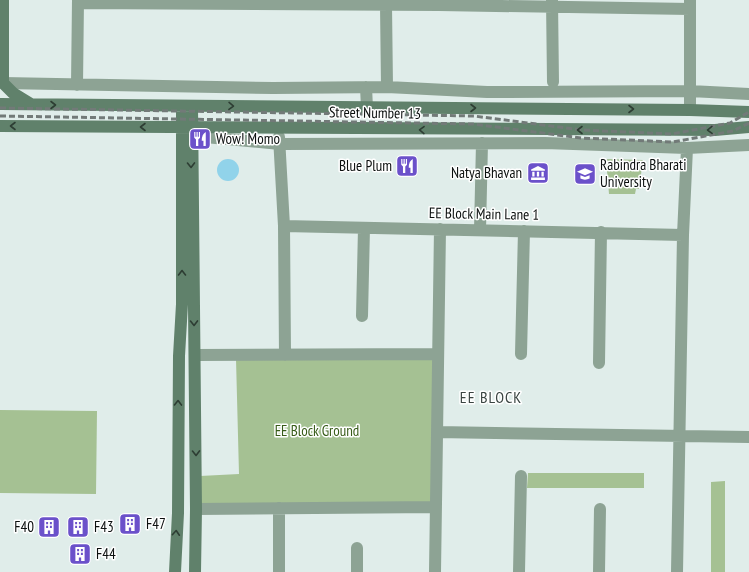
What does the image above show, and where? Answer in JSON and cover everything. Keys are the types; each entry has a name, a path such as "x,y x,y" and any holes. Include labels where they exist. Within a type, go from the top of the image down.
{"main road":[{"path":"3,0 3,83 13,93 31,104"},
{"name":"Street Number 13","path":"0,104 690,110 749,112"},
{"path":"187,106 188,304 195,355 195,572"},
{"path":"496,108 497,130"},
{"name":"Street Number 13","path":"0,126 186,131 278,126 446,130 715,130 749,127"},
{"path":"175,572 178,513 179,356 188,304"},
{"path":"175,556 195,555"}],"street":[{"path":"77,85 78,2 331,3 386,5 439,2 690,5 690,110"},
{"path":"552,3 553,82"},
{"path":"386,5 387,87"},
{"path":"3,83 77,85 387,87 487,92 690,91 749,94"},
{"path":"366,87 366,108"},
{"path":"278,126 284,226 285,355"},
{"path":"446,130 447,142"},
{"path":"186,131 280,144 447,142 687,148 749,145"},
{"path":"480,230 482,143"},
{"path":"677,572 683,235 687,148"},
{"name":"EE Block Main Lane 1","path":"284,226 683,235"},
{"path":"362,316 364,228"},
{"path":"436,572 440,229"},
{"path":"521,354 524,231"},
{"path":"599,363 601,232"},
{"path":"195,355 438,354"},
{"path":"437,432 749,437"},
{"path":"519,572 521,476"},
{"path":"196,509 436,507"},
{"path":"279,508 279,572"},
{"path":"599,572 600,509"},
{"path":"357,548 357,572"}],"green space":[{"path":"606,159 643,160 639,189 636,189 635,194 609,194"},
{"name":"EE Block Ground","path":"434,357 432,504 200,505 200,476 239,474 236,359"},
{"path":"0,410 97,411 96,494 0,493"},
{"path":"528,473 644,473 644,488 527,488"},
{"path":"725,481 725,572 711,572 711,482"}],"water":[{"path":"228,159 236,162 239,170 236,178 228,181 220,178 217,170 220,162"}],"railway":[{"path":"0,108 474,116 582,130 672,134 730,123 749,112"},
{"path":"0,116 473,124 581,138 673,142 733,131 749,123"}],"place":[{"name":"Wow! Momo","path":"200,139"},
{"name":"Blue Plum","path":"407,166"},
{"name":"Natya Bhavan","path":"538,173"},
{"name":"Rabindra Bharati University","path":"585,174"},
{"name":"F47","path":"130,524"},
{"name":"F40","path":"49,527"},
{"name":"F43","path":"78,527"},
{"name":"F44","path":"80,554"}],"district":[{"name":"EE BLOCK","path":"491,397"}]}
